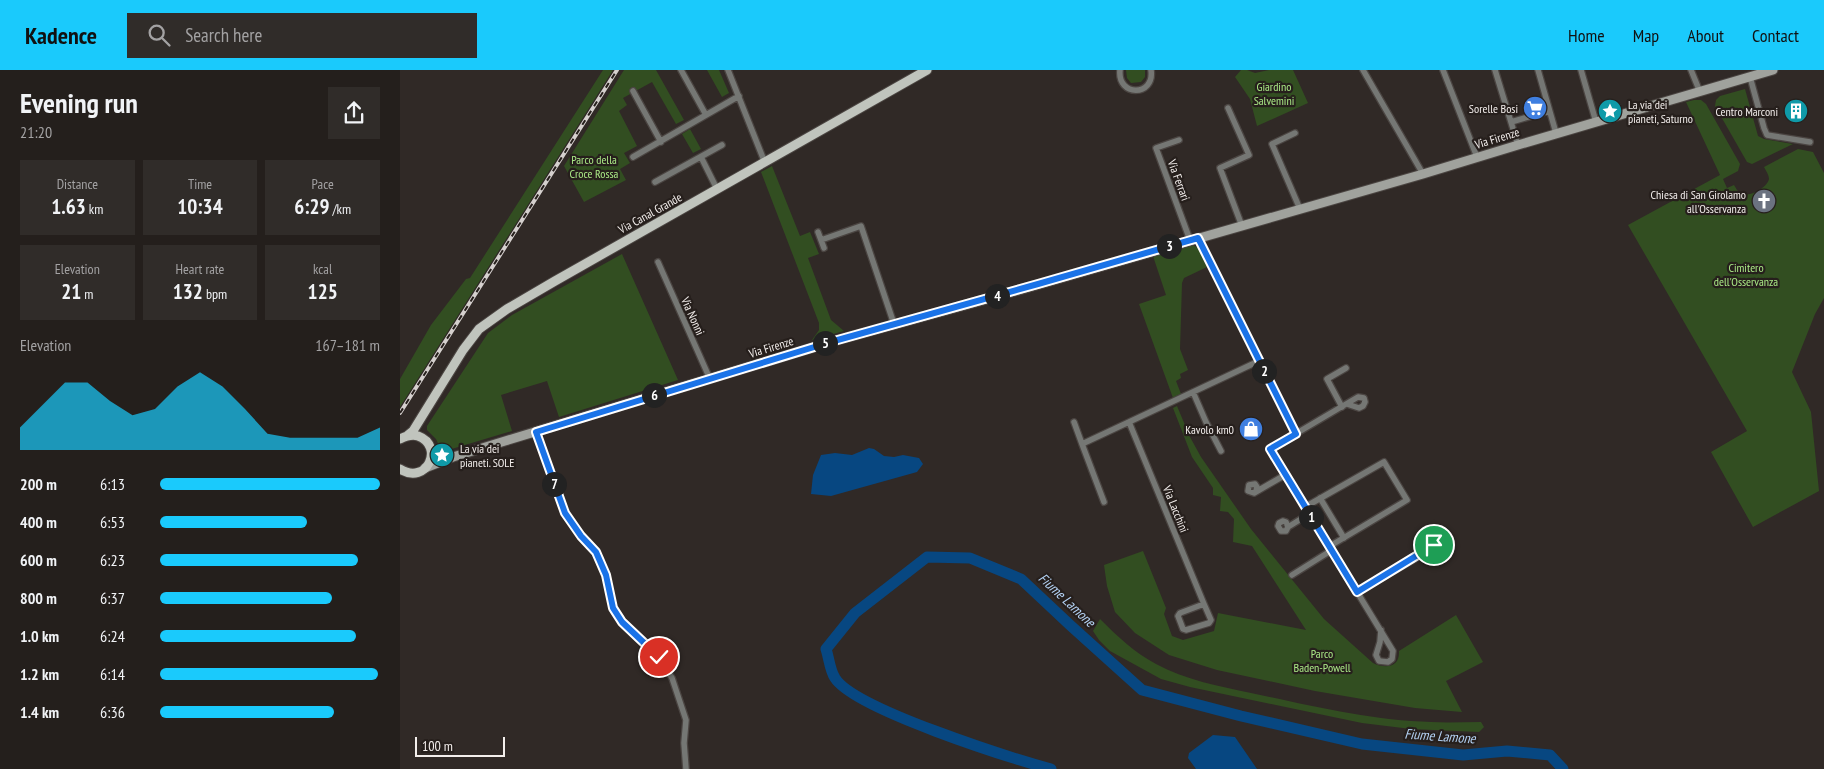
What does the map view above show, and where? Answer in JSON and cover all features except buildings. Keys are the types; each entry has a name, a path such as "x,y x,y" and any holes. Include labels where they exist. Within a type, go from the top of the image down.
{"main road":[{"name":"Via Canal Grande","path":"404,437 413,431 463,350 483,325 523,299 927,70"},
{"path":"401,471 416,473 425,468 430,460 429,446 420,432 422,418"},
{"path":"404,437 416,435 425,440"}],"street":[{"path":"681,70 706,115"},
{"path":"728,70 765,163"},
{"path":"1120,70 1121,81 1124,85 1134,90 1148,86 1152,70"},
{"path":"1363,70 1423,174"},
{"path":"1443,70 1477,157"},
{"path":"1495,70 1518,145"},
{"path":"1538,70 1556,134"},
{"path":"1581,70 1596,122"},
{"path":"1691,70 1700,92"},
{"name":"Via Firenze","path":"425,468 453,457 894,324 1423,174 1773,70"},
{"path":"1750,77 1767,135 1810,142"},
{"path":"633,92 661,142"},
{"path":"634,156 739,96"},
{"path":"1228,108 1250,155 1220,168 1242,226"},
{"path":"1511,122 1549,111"},
{"path":"1295,133 1272,144 1300,209"},
{"name":"Via Ferrari","path":"1178,140 1156,148 1194,239"},
{"path":"655,182 722,145"},
{"path":"700,157 718,189"},
{"path":"821,240 862,226 894,324"},
{"path":"818,232 824,248"},
{"path":"1194,239 1296,434"},
{"name":"Via Nonni","path":"658,262 710,379"},
{"path":"1082,444 1259,361"},
{"path":"1346,368 1328,379 1345,405 1270,449 1388,642 1394,655 1392,660 1388,662 1379,661 1376,655 1380,642 1380,630"},
{"path":"1193,392 1221,452"},
{"path":"1074,422 1104,502"},
{"name":"Via Lacchini","path":"1129,422 1204,604 1210,620 1209,623 1186,630 1183,629 1178,616 1180,613 1204,604"},
{"path":"536,432 565,513 581,536 596,552 606,575 613,608 622,622 659,657 672,678 686,720 684,743 686,769"},
{"name":"Via Firenze","path":"431,453 439,456 453,457"},
{"path":"1292,575 1344,538 1407,500 1384,462 1306,507"},
{"path":"1256,491 1285,475"},
{"path":"1320,498 1344,538"},
{"path":"1288,527 1309,514"},
{"path":"1357,592 1425,553"}],"green space":[{"path":"603,70 613,70 400,407 400,379 431,325 466,279 470,278"},
{"name":"Parco della Croce Rossa","path":"624,70 656,70 684,120 676,124 652,82 623,98 627,105 619,111 637,146 624,153 630,163 620,169 626,180 584,202 564,166"},
{"path":"707,70 719,70 729,93 722,97"},
{"path":"1126,70 1145,70 1145,77 1141,82 1131,83 1127,78"},
{"name":"Giardino Salvemini","path":"1241,70 1255,73 1269,70 1293,70 1308,103 1257,126 1250,99 1235,77"},
{"path":"1745,89 1758,136 1764,139 1793,144 1752,164 1747,162 1715,106 1716,100 1720,96"},
{"name":"Cimitero dell'Osservanza","path":"1701,100 1706,104 1740,164 1738,171 1723,179 1727,188 1734,185 1739,193 1745,195 1758,191 1765,186 1769,179 1764,167 1798,149 1813,152 1824,173 1824,298 1815,314 1792,372 1811,412 1819,491 1753,527 1711,452 1747,431 1628,225 1720,175 1686,102"},
{"path":"690,129 701,149 693,153 682,134"},
{"path":"772,166 800,236 810,232 819,254 808,258 831,320 844,331 812,340 819,330 819,323 761,172"},
{"path":"1193,245 1198,248 1207,267 1184,278 1182,283 1180,349 1188,370 1180,374 1181,378 1176,381 1181,394 1173,398 1139,304 1166,295 1153,256"},
{"path":"622,254 678,380 559,417 547,381 501,395 512,431 445,451 441,450 436,439 427,430 427,426 488,333 512,315"},
{"name":"Parco Baden-Powell","path":"1177,406 1201,457 1251,529 1324,619 1373,663 1391,666 1397,661 1399,651 1456,615 1483,662 1446,681 1462,712 1415,708 1315,691 1217,670 1169,655 1135,633 1115,612 1107,586 1104,565 1143,551 1166,608 1164,614 1172,636 1183,640 1214,631 1218,613 1306,630 1252,546 1233,542 1234,519 1228,512 1220,511 1221,497 1213,495 1213,488 1192,457 1173,408"},
{"path":"1100,619 1126,644 1148,660 1167,670 1202,682 1363,716 1409,721 1481,722 1484,727 1479,732 1411,729 1362,723 1190,687 1161,679 1110,651 1093,631"}],"water":[{"path":"869,448 884,456 894,457 903,455 919,458 923,464 917,472 831,496 811,494 813,475 821,455 835,453 852,455"},
{"path":"1213,735 1235,737 1257,769 1196,769 1188,758 1189,753"}],"waterway":[{"name":"Fiume Lamone","path":"1051,769 970,744 901,718 871,704 848,690 835,678 826,649 855,613 927,557 970,558 1021,579 1142,690 1241,716 1362,744 1463,755 1507,751 1550,755 1563,769"}],"railway":[{"path":"400,413 617,70"}],"place":[{"name":"Sorelle Bosi","path":"1535,108"},
{"name":"La via dei pianeti, Saturno","path":"1610,111"},
{"name":"Centro Marconi","path":"1796,111"},
{"name":"Chiesa di San Girolamo all'Osservanza","path":"1764,201"},
{"name":"Kavolo km0","path":"1251,429"},
{"name":"La via dei pianeti. SOLE","path":"442,455"}],"route":[{"path":"659,657 622,622 613,608 606,575 596,552 581,536 565,513 536,432 834,341 1198,238 1296,434 1270,449 1357,592 1432,548 1434,545"}]}
